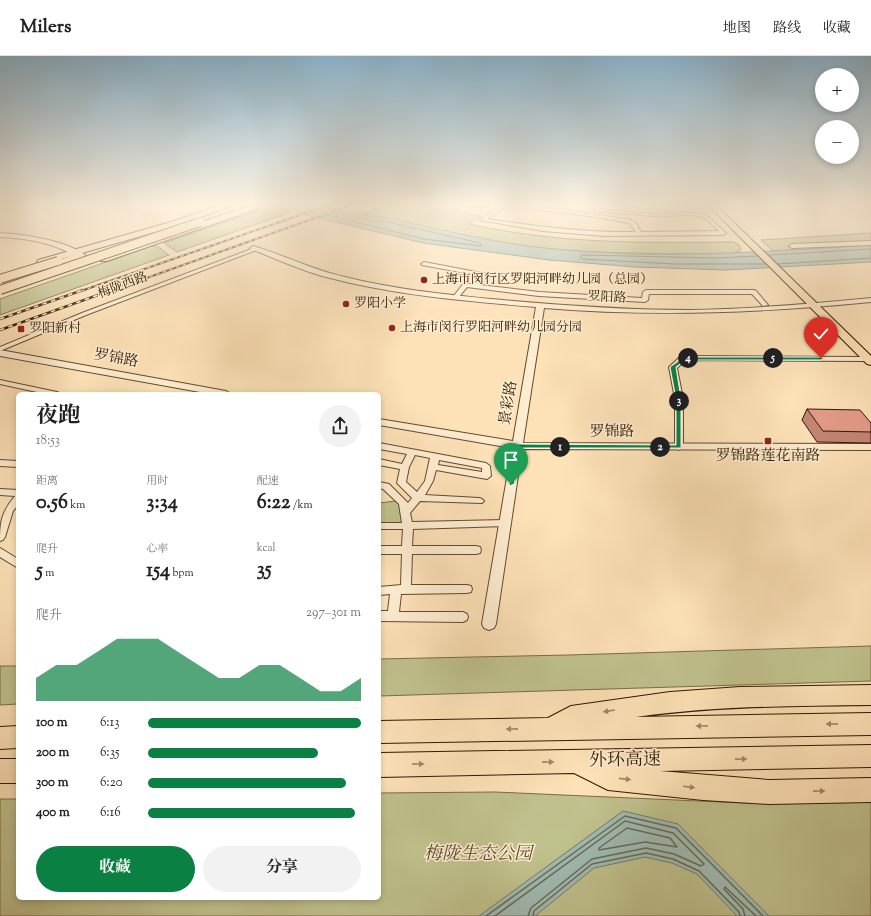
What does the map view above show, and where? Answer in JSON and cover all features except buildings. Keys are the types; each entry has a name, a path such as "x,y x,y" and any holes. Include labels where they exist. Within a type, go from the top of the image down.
{"highway":[{"path":"551,729 571,716 686,700 746,697 871,695"},
{"path":"381,732 871,724"},
{"path":"0,738 16,737"},
{"name":"外环高速","path":"381,765 871,756"},
{"path":"576,761 608,778 702,788 770,792 871,790"},
{"path":"0,771 16,771"}],"main road":[{"path":"0,275 99,246"},
{"path":"0,285 120,246"},
{"path":"0,294 137,246"},
{"path":"756,246 760,250"},
{"path":"756,246 818,305 870,358"},
{"path":"0,285 77,253"},
{"path":"0,285 92,261"}],"street":[{"path":"58,246 77,253 92,261"},
{"name":"梅陇西路","path":"0,346 81,313 255,249"},
{"name":"罗阳路","path":"255,249 304,268 353,281 456,297 540,306 664,312 740,310 871,300"},
{"path":"424,264 485,275 476,286"},
{"name":"梅陇西路","path":"0,349 84,314 190,273"},
{"path":"456,297 466,285 539,294 645,300 646,292 754,292 765,305"},
{"name":"景彩路","path":"489,624 540,306"},
{"name":"罗锦路","path":"0,353 211,392"},
{"path":"679,447 679,399 673,367 684,358 870,358"},
{"path":"0,382 48,392"},
{"name":"罗锦路","path":"381,422 517,446 871,447"},
{"path":"381,446 486,466 487,476 433,467"},
{"path":"412,452 405,467 401,483 418,498 479,501"},
{"path":"405,512 418,498 429,481 435,457"},
{"path":"381,462 405,467"},
{"path":"0,463 16,464"},
{"path":"381,485 386,486 403,503 408,526 407,550 401,590 393,616"},
{"path":"0,492 16,493"},
{"path":"0,537 9,510 16,501"},
{"path":"381,526 505,523"},
{"path":"381,550 476,550"},
{"path":"0,552 16,563"},
{"path":"381,591 467,589"},
{"path":"381,616 463,617"}],"green space":[{"path":"152,246 157,246 169,255 0,315 0,299"},
{"path":"169,246 194,246 177,252"},
{"path":"522,246 739,246 741,250 731,254 708,255 613,253"},
{"path":"768,246 852,246 773,251"},
{"path":"396,501 400,506 404,523 381,524 381,503"},
{"path":"871,646 871,681 381,696 381,659"},
{"path":"0,666 16,666 16,704 0,705"},
{"name":"梅陇生态公园","path":"495,792 744,803 871,800 871,916 0,916 0,799 16,799 16,900 381,900 381,793"}],"water":[{"path":"446,246 532,246 586,252 626,254 708,254 871,246 871,262 726,270 635,267 549,260"},
{"path":"623,811 678,824 769,916 737,916 697,874 672,863 645,857 594,868 535,916 479,916"}],"railway":[{"path":"81,291 210,246"},
{"path":"110,291 236,246"},
{"path":"0,319 83,290"},
{"path":"0,330 112,290"}],"place":[{"name":"上海市闵行区罗阳河畔幼儿园（总园）","path":"424,280"},
{"name":"罗阳小学","path":"346,304"},
{"name":"上海市闵行罗阳河畔幼儿园分园","path":"392,328"},
{"name":"罗阳新村","path":"21,329"},
{"name":"罗锦路莲花南路","path":"768,441"}],"route":[{"path":"511,484 517,446 679,447 679,399 673,367 684,358 821,358"}]}
